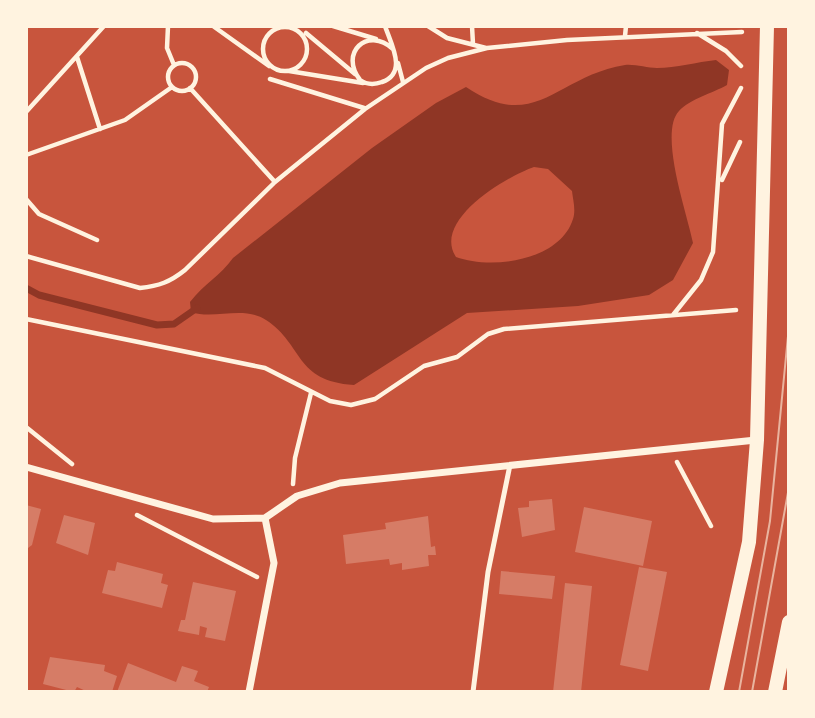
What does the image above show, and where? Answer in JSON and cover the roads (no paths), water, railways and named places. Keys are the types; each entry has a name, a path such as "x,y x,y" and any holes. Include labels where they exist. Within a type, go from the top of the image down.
{"main road":[{"path":"716,692 749,542 758,440 767,26"},
{"path":"775,692 788,624"}],"street":[{"path":"26,467 214,519 265,518 297,496 341,482 758,440"},
{"path":"249,692 274,563 265,518"}],"lane":[{"path":"473,692 488,572 510,465"}],"waterway":[{"path":"26,288 39,295 157,325 174,324 197,308"}],"tram line":[{"path":"739,692 770,521 788,336 789,279"},
{"path":"752,692 789,487"}]}
